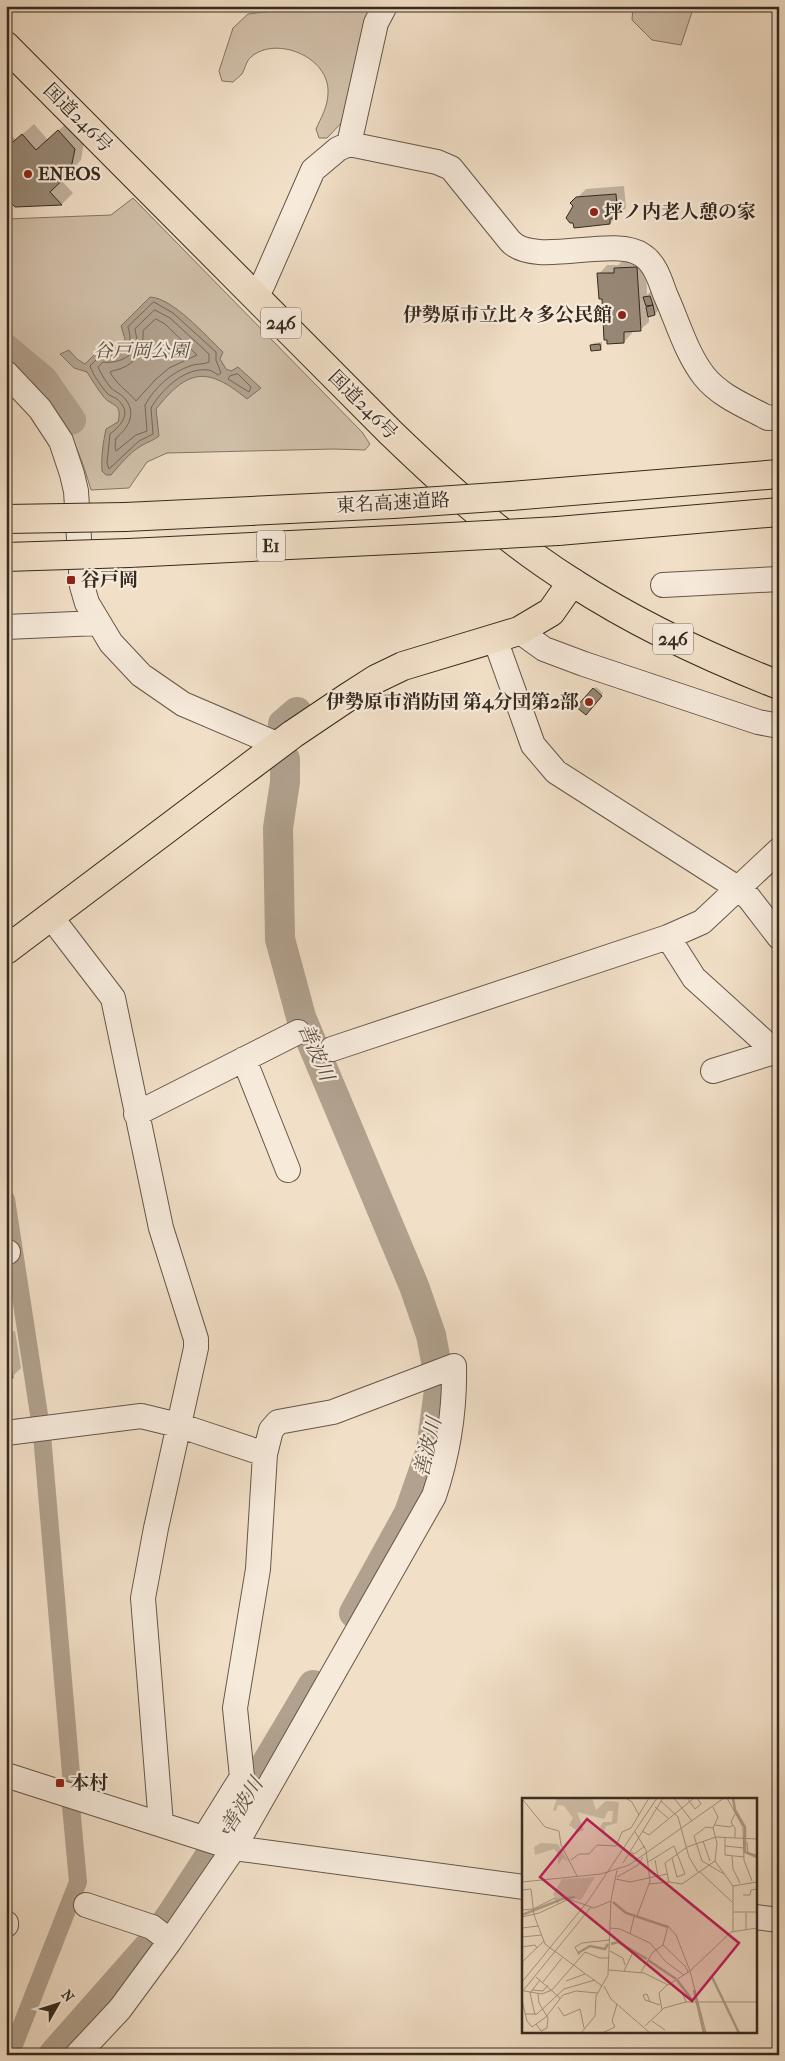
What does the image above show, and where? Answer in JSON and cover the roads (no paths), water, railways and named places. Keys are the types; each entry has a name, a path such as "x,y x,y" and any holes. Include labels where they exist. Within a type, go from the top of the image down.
{"main road":[{"name":"国道246号","path":"6,46 438,478 502,532 572,582 691,648 779,686"},
{"name":"東名高速道路","path":"6,520 124,517 393,504 779,474"},
{"name":"東名高速道路","path":"6,557 129,553 558,531 779,512"},
{"path":"6,950 279,745 376,679 404,666 507,635 552,612 572,582"}],"street":[{"path":"349,144 376,23 384,6"},
{"path":"256,297 313,170 338,149 349,144 438,162 451,168 510,241 519,249 538,252 622,249 641,254 652,265 694,360 705,378 719,390 764,416 779,418"},
{"path":"6,373 28,395 52,425 67,459 76,491 82,586 86,603 111,643 141,675 183,704 279,745"},
{"path":"663,586 779,579"},
{"path":"6,627 98,623"},
{"path":"507,635 584,664 758,722 779,726"},
{"path":"507,635 533,745 556,772 739,889 749,898 779,937"},
{"path":"332,1049 668,937 702,922 779,850"},
{"path":"51,917 113,998 161,1228 196,1339 196,1348 178,1425 143,1598 161,1824"},
{"path":"668,937 694,978 776,1054"},
{"path":"136,1114 298,1032"},
{"path":"713,1071 776,1054"},
{"path":"244,1059 288,1170"},
{"path":"78,2055 120,2009 161,1934 218,1843 434,1496 442,1473 447,1447 454,1388 454,1366 333,1412 278,1422 271,1430 265,1454 258,1569 235,1708 242,1777 218,1843"},
{"path":"6,1433 141,1416 178,1425 265,1454"},
{"path":"6,1775 218,1843 522,1887"},
{"path":"86,1905 161,1934"},
{"path":"758,1917 779,1920"}],"water":[{"path":"150,297 159,299 179,311 223,352 220,359 226,369 231,371 238,367 261,388 247,399 233,388 209,377 198,377 188,380 178,386 156,409 159,436 133,452 111,475 106,475 102,471 102,450 106,429 118,422 118,408 103,396 87,372 74,368 60,354 69,350 77,359 85,364 101,348 108,352 122,347 125,339 121,326"}],"waterway":[{"name":"善波川","path":"6,349 43,380 71,420"},
{"name":"善波川","path":"283,724 297,712"},
{"name":"善波川","path":"285,759 285,782 278,828 280,939 301,1017 414,1286 431,1335 440,1382 431,1450 409,1513 354,1613"},
{"path":"6,1199 40,1421"},
{"path":"42,1435 72,1785"},
{"name":"善波川","path":"53,2055 151,1944 228,1828 313,1685"},
{"path":"10,2055 78,1882 71,1806"}],"place":[{"name":"ENEOS","path":"28,174"},
{"name":"坪ノ内老人憩の家","path":"594,212"},
{"name":"伊勢原市立比々多公民館","path":"622,315"},
{"name":"谷戸岡","path":"71,580"},
{"name":"伊勢原市消防団 第4分団第2部","path":"589,702"},
{"name":"本村","path":"60,1783"}],"park label":[{"name":"谷戸岡公園","path":"141,351"}]}
